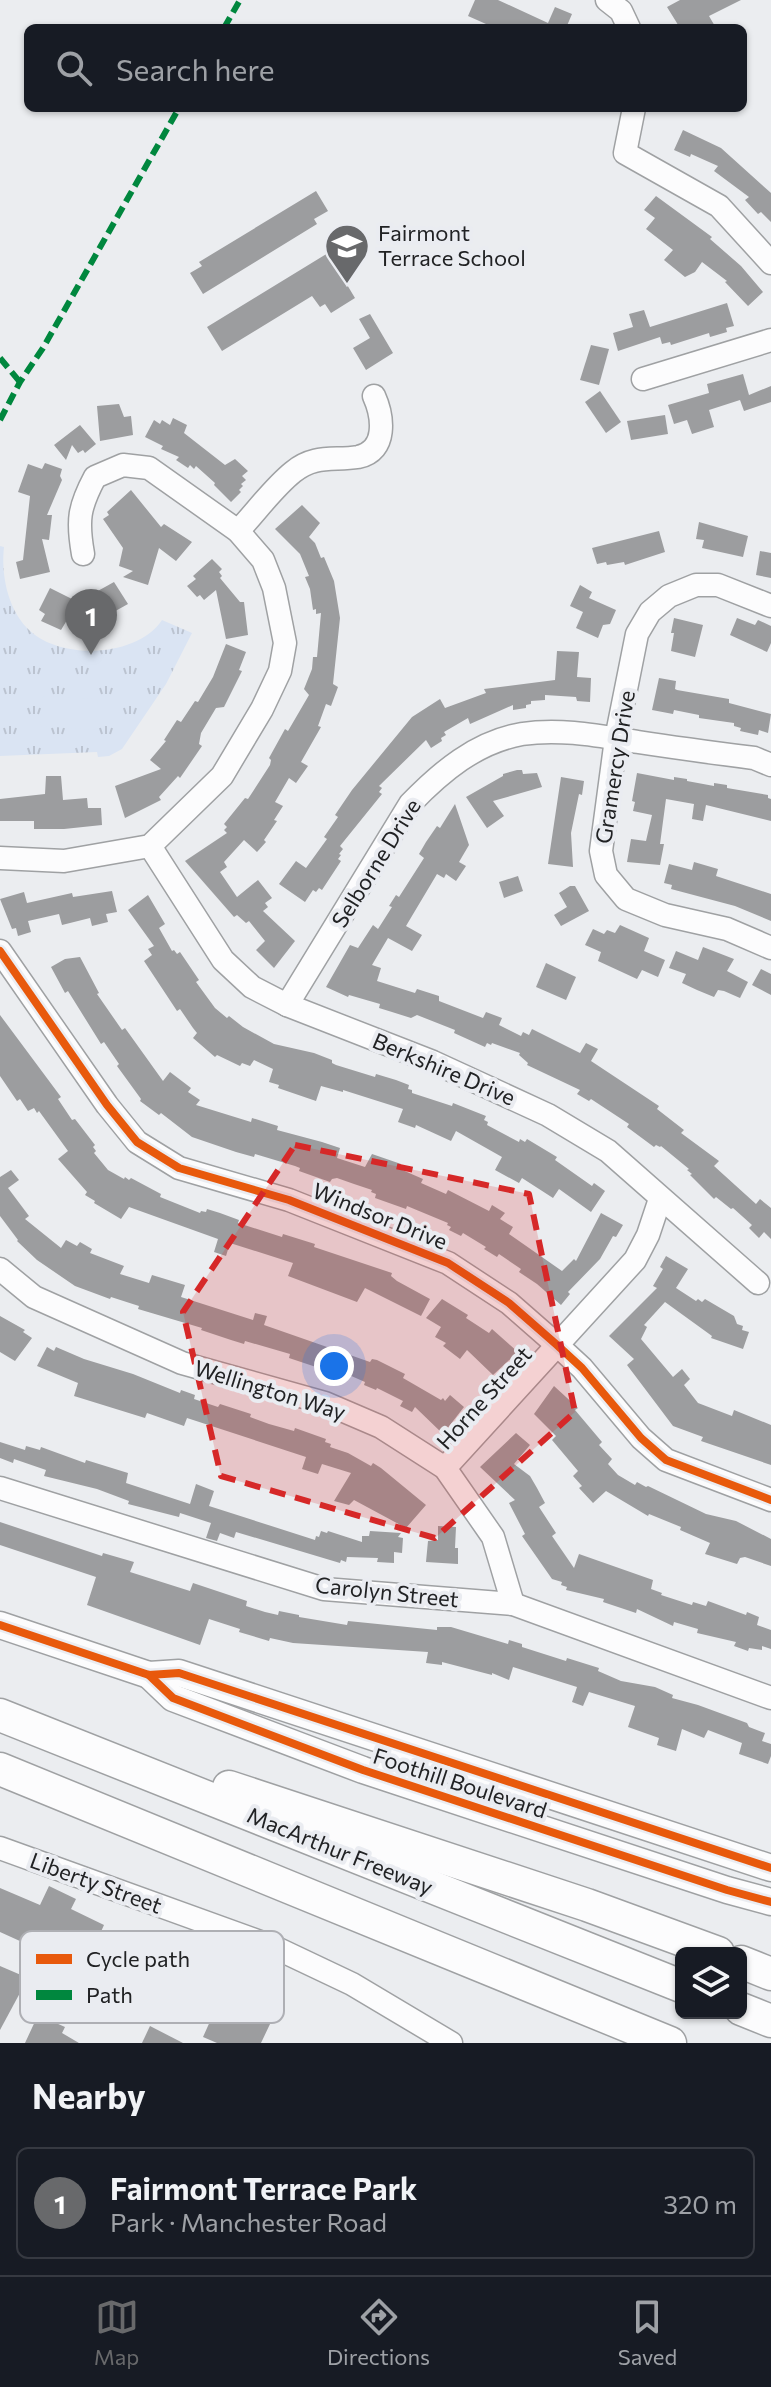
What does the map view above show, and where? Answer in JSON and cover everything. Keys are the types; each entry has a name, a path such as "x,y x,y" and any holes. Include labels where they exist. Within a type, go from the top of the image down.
{"highway":[{"name":"MacArthur Freeway","path":"0,1715 675,1984"},
{"path":"85,1749 291,1805 702,1947"},
{"path":"0,1769 670,2043"},
{"path":"747,1964 771,1974"},
{"path":"560,1998 583,2026 616,2043"},
{"path":"747,2011 771,2021"}],"main road":[{"name":"Foothill Boulevard","path":"0,1625 149,1675 179,1673 771,1868"},
{"name":"Foothill Boulevard","path":"149,1675 173,1698 363,1770 771,1902"}],"street":[{"path":"607,0 621,11 627,24"},
{"path":"633,112 625,153 719,206 771,263"},
{"path":"643,379 771,340"},
{"path":"238,531 294,470 319,458 367,454 380,440 383,424 374,396"},
{"path":"0,858 64,861 150,846 222,776 262,709 280,671 285,643 274,588 263,560 238,531 149,468 123,465 95,477 81,503 78,525 83,554"},
{"name":"Gramercy Drive","path":"771,606 718,585 696,585 669,596 650,612 637,634 616,739 601,851 606,875 626,899 665,915 727,929 771,948"},
{"name":"Selborne Drive","path":"287,1005 410,804 435,778 462,757 521,734 565,732 754,758 771,765"},
{"name":"Berkshire Drive","path":"150,846 223,960 252,987 287,1005 433,1062 548,1115 608,1151 758,1283"},
{"name":"Windsor Drive","path":"0,951 107,1105 137,1142 179,1168 289,1200 448,1263 509,1303 557,1345 582,1368 641,1438 666,1460 771,1500"},
{"name":"Horne Street","path":"445,1468 635,1260 648,1235 660,1199"},
{"name":"Wellington Way","path":"0,1269 34,1297 182,1363 325,1403 381,1427 445,1468 493,1537 513,1604"},
{"name":"Carolyn Street","path":"0,1488 324,1589 513,1604 771,1698"},
{"name":"Liberty Street","path":"0,1848 230,1931"},
{"name":"Liberty Street","path":"284,1952 352,1984 451,2043"}],"highlighted area":[{"path":"295,1145 529,1194 575,1412 435,1538 221,1476 183,1312"}],"green space":[{"path":"0,546 4,547 5,579 10,600 20,620 41,639 58,646 97,651 135,642 150,633 162,620 192,633 166,684 122,749 109,756 98,757 97,752 0,756"},
{"path":"43,696 98,699 95,730 40,726"}],"building":[{"path":"475,0 498,0 548,23 555,7 572,14 568,24 486,24 468,16"},
{"path":"680,0 741,0 709,16 714,24 678,24 667,7"},
{"path":"683,130 721,148 771,193 771,222 745,200 749,197 714,171 718,166 674,150"},
{"path":"316,191 328,211 314,219 317,224 203,294 190,273 202,266 199,262"},
{"path":"656,196 712,237 710,239 741,266 763,292 748,306 727,281 702,262 695,272 685,277 664,260 673,250 646,229 655,218 644,210"},
{"path":"328,253 355,298 331,313 325,304 320,307 312,296 222,351 207,327"},
{"path":"727,303 734,326 726,328 727,332 710,337 709,333 671,345 670,342 662,344 660,337 618,351 613,333 633,327 629,314 644,310 650,327"},
{"path":"370,314 393,353 366,370 353,348 370,338 359,319"},
{"path":"591,345 609,349 599,385 580,380"},
{"path":"743,374 749,395 771,386 771,402 744,411 740,400 709,410 714,427 692,434 687,420 674,424 668,405 709,393 707,384"},
{"path":"600,391 621,422 606,433 585,402"},
{"path":"119,404 124,417 131,416 133,435 100,441 97,406"},
{"path":"665,415 668,434 631,440 627,421"},
{"path":"173,418 187,425 184,433 225,465 235,459 248,471 242,476 246,480 241,484 241,492 231,502 196,466 194,469 190,465 188,468 176,460 179,457 145,437 154,420 170,425"},
{"path":"80,425 96,444 85,453 83,450 78,453 72,445 66,460 54,445"},
{"path":"45,463 62,469 62,480 47,515 52,515 49,540 42,539 50,572 20,579 16,562 23,560 30,496 18,492 28,464 42,469"},
{"path":"131,490 161,527 164,524 192,542 176,561 159,548 148,585 123,577 133,571 119,566 123,548 103,519"},
{"path":"302,505 320,523 309,537 321,558 324,557 334,581 340,618 333,684 338,687 331,706 326,704 318,726 321,727 301,762 308,766 296,783 289,778 275,802 283,806 264,840 266,842 257,852 244,840 224,862 227,867 220,872 237,897 258,880 272,898 265,903 268,907 263,911 295,941 274,968 256,950 265,941 249,921 246,923 237,915 234,917 185,861 227,833 224,824 245,798 248,799 270,765 269,758 285,729 288,731 309,695 304,689 313,657 317,657 321,613 316,614 316,609 313,610 305,577 309,576 300,554 275,529"},
{"path":"699,522 748,536 743,557 702,548 704,540 696,539"},
{"path":"659,531 665,552 625,565 624,562 597,564 592,548"},
{"path":"760,551 771,553 771,578 756,575"},
{"path":"212,559 222,569 220,578 240,602 244,602 248,635 226,639 216,590 204,600 187,586"},
{"path":"114,582 128,604 101,619 87,597"},
{"path":"580,585 592,592 589,598 616,610 610,624 603,625 598,638 576,628 583,612 570,606"},
{"path":"50,588 78,602 61,630 41,621 45,614 39,610"},
{"path":"674,618 703,625 695,657 671,651"},
{"path":"737,618 755,625 758,620 771,626 771,643 767,652 730,635"},
{"path":"226,644 246,652 239,670 242,671 224,707 216,708 201,733 199,744 202,746 180,778 178,776 159,797 161,800 125,818 115,786 161,769 150,760 166,741 177,720 181,722 195,701 198,702 213,677"},
{"path":"557,651 579,652 577,677 591,678 590,702 577,701 576,697 545,695 545,700 531,701 526,708 513,710 513,705 470,724 468,718 444,732 446,735 441,738 442,741 431,748 426,740 379,786 382,794 340,846 343,849 338,859 341,861 322,890 313,890 305,902 279,884 296,861 306,868 327,839 324,837 338,817 335,815 352,790 412,717 440,699 445,708 486,693 484,689 555,680"},
{"path":"659,678 676,681 677,690 729,699 729,703 771,714 768,733 759,730 758,735 740,731 741,728 734,726 734,723 699,718 699,715 674,710 673,714 652,710"},
{"path":"522,770 523,774 537,773 542,787 493,801 504,816 487,828 466,797 503,774"},
{"path":"637,773 674,780 674,777 687,779 714,786 714,783 727,785 727,788 768,795 771,799 771,821 706,805 703,821 692,819 694,804 666,799 660,865 627,862 631,839 646,841 652,815 633,811"},
{"path":"46,776 61,776 63,800 87,798 88,808 101,808 102,825 34,829 34,821 0,821 0,799 45,794"},
{"path":"561,777 584,781 571,833 573,867 548,864"},
{"path":"455,804 469,845 459,862 466,866 456,881 446,874 444,878 437,874 406,926 422,935 412,951 388,938 372,965 381,968 377,981 415,993 417,989 439,996 439,1001 483,1018 486,1012 502,1018 499,1025 521,1036 523,1032 529,1035 532,1029 580,1053 586,1043 598,1049 591,1061 659,1106 657,1109 684,1130 681,1133 719,1161 714,1166 756,1204 760,1199 771,1208 771,1239 764,1232 759,1238 749,1228 752,1225 733,1208 716,1197 714,1199 690,1175 689,1169 661,1146 654,1147 627,1127 629,1124 591,1099 589,1101 577,1094 580,1090 527,1065 520,1053 492,1043 487,1043 485,1047 454,1033 455,1030 417,1015 411,1018 379,1008 380,1004 348,997 326,987 350,945 358,948 373,925 378,929 396,895 399,897 424,858 419,854 426,842 437,826 440,828"},
{"path":"694,862 718,869 716,876 771,894 771,921 735,906 671,889 672,885 664,883 669,864 692,870"},
{"path":"518,876 523,891 504,898 499,882"},
{"path":"575,886 589,911 561,926 554,915 567,907 559,893"},
{"path":"112,891 117,912 106,914 108,922 92,926 90,918 62,925 59,914 28,921 31,932 18,936 0,899 24,892 27,903 72,893 73,897"},
{"path":"148,895 165,924 159,928 172,951 180,952 199,980 196,982 215,1008 227,1018 229,1016 274,1044 314,1053 332,1060 336,1065 375,1077 376,1074 396,1080 409,1085 412,1093 452,1106 453,1103 486,1116 484,1120 488,1122 487,1125 519,1142 520,1139 525,1142 527,1139 557,1157 555,1160 592,1186 594,1183 605,1191 591,1212 559,1189 553,1198 522,1178 519,1183 495,1170 502,1157 456,1131 451,1141 416,1125 415,1128 398,1122 403,1109 321,1086 316,1101 278,1088 279,1085 269,1082 273,1069 254,1060 250,1066 242,1063 240,1066 217,1055 215,1057 193,1038 197,1033 180,1009 177,1011 144,961 152,955 148,949 154,946 128,910"},
{"path":"620,925 649,938 644,951 665,960 658,977 642,970 637,979 598,961 601,952 585,945 593,929 604,934 607,930 615,933"},
{"path":"703,947 734,959 727,971 748,982 740,998 724,991 718,990 714,997 697,990 682,983 686,974 669,968 676,951 698,960"},
{"path":"80,957 97,994 122,1030 125,1028 163,1081 170,1072 191,1088 188,1092 200,1100 196,1105 251,1122 252,1118 278,1126 277,1130 340,1148 337,1158 365,1167 372,1154 401,1164 400,1169 423,1179 421,1183 446,1194 448,1190 489,1211 492,1205 505,1213 500,1219 513,1227 509,1234 562,1271 574,1259 576,1261 601,1213 623,1225 600,1259 568,1292 570,1294 561,1305 519,1272 521,1269 499,1254 497,1257 484,1249 486,1247 463,1233 461,1236 449,1230 451,1227 448,1223 407,1206 406,1209 375,1198 372,1190 337,1178 330,1182 299,1171 300,1168 295,1166 255,1154 254,1157 236,1152 192,1137 140,1101 104,1042 101,1044 68,991 65,993 51,967 65,959"},
{"path":"546,963 576,977 566,1000 536,987"},
{"path":"761,969 771,974 771,995 752,985"},
{"path":"0,1015 61,1097 58,1099 72,1120 75,1119 95,1145 94,1153 108,1170 124,1179 131,1178 161,1194 160,1197 200,1213 207,1209 220,1213 239,1220 238,1223 315,1244 314,1247 392,1273 391,1276 397,1281 430,1299 421,1316 365,1288 357,1302 288,1276 293,1263 230,1243 226,1256 214,1252 218,1239 129,1207 121,1219 94,1203 58,1159 68,1151 39,1111 37,1113 34,1108 28,1111 0,1076"},
{"path":"11,1170 19,1180 8,1188 29,1216 25,1219 61,1248 66,1240 77,1246 80,1242 92,1249 90,1253 124,1266 120,1274 149,1283 152,1275 185,1285 181,1297 253,1320 255,1313 267,1316 264,1325 370,1362 377,1360 405,1374 403,1378 441,1400 443,1398 445,1401 450,1395 464,1407 443,1434 415,1407 412,1412 400,1406 403,1401 333,1368 331,1372 289,1358 290,1354 231,1340 75,1286 37,1260 17,1241 0,1216 0,1177"},
{"path":"666,1256 688,1269 676,1288 696,1301 705,1299 734,1316 737,1324 743,1326 742,1330 749,1332 743,1349 711,1338 665,1302 644,1325 647,1327 641,1339 673,1377 682,1369 690,1379 684,1385 698,1403 732,1416 734,1410 771,1425 771,1465 701,1441 703,1437 673,1426 627,1365 634,1359 609,1336 657,1288 653,1286 663,1269 660,1267"},
{"path":"442,1299 489,1333 492,1329 518,1352 493,1375 467,1350 460,1359 443,1346 446,1343 435,1337 441,1327 426,1318"},
{"path":"0,1316 25,1330 23,1332 32,1338 15,1361 0,1352"},
{"path":"47,1347 54,1351 56,1347 180,1393 181,1390 195,1395 194,1399 218,1407 220,1404 251,1414 250,1417 269,1424 294,1431 295,1428 326,1439 330,1447 381,1468 426,1505 406,1528 354,1500 349,1505 334,1501 351,1473 322,1464 318,1474 302,1469 306,1457 187,1418 184,1426 147,1413 145,1418 74,1396 78,1383 37,1366"},
{"path":"554,1386 578,1408 575,1410 602,1442 599,1445 612,1459 608,1464 618,1475 706,1514 736,1521 771,1539 771,1566 745,1557 740,1558 737,1564 705,1554 710,1543 680,1530 681,1527 648,1516 606,1491 593,1503 573,1476 578,1471 552,1440 556,1436 534,1414"},
{"path":"516,1433 530,1445 514,1464 530,1476 537,1488 545,1503 539,1507 556,1533 552,1536 574,1568 579,1554 653,1580 651,1589 661,1595 692,1605 693,1602 706,1606 708,1601 746,1615 747,1612 759,1617 757,1625 771,1630 771,1649 762,1646 762,1650 749,1648 748,1651 734,1646 736,1642 697,1633 698,1629 674,1622 673,1626 637,1609 636,1613 603,1602 604,1599 566,1590 562,1582 552,1579 522,1536 525,1534 509,1503 515,1500 480,1467"},
{"path":"0,1442 25,1450 26,1446 40,1450 41,1447 85,1463 86,1460 128,1473 126,1483 190,1504 196,1484 214,1491 209,1506 315,1540 321,1531 362,1542 362,1536 369,1536 370,1531 401,1533 398,1537 403,1538 402,1553 394,1552 394,1563 377,1562 378,1558 347,1557 346,1562 341,1560 340,1563 236,1532 234,1538 220,1533 217,1541 206,1538 211,1523 180,1513 179,1517 128,1504 129,1501 97,1489 44,1476 46,1470 14,1459 13,1463 0,1458"},
{"path":"0,1522 102,1556 103,1553 134,1562 130,1572 190,1591 193,1583 247,1601 246,1606 265,1612 278,1615 279,1611 347,1625 348,1621 437,1630 437,1627 451,1627 508,1644 509,1640 566,1661 567,1658 599,1668 598,1671 621,1681 655,1687 673,1695 672,1698 747,1723 749,1727 765,1733 762,1741 771,1744 771,1756 768,1764 739,1754 742,1743 708,1730 704,1738 682,1729 676,1751 657,1745 659,1738 628,1727 635,1706 589,1692 583,1706 572,1702 577,1687 513,1667 509,1680 442,1662 442,1665 426,1663 428,1652 293,1643 270,1638 269,1641 209,1619 200,1645 87,1605 96,1577 0,1545"},
{"path":"438,1526 456,1527 458,1564 426,1562 428,1541 438,1540"},
{"path":"49,1886 76,1899 71,1909 104,1925 101,1931 20,1931 20,1941 0,1932 0,1888 40,1905"},
{"path":"0,1966 20,1975 20,1993 0,2030"},
{"path":"34,2023 56,2023 65,2027 62,2033 79,2043 25,2043"},
{"path":"209,2023 270,2023 261,2043 217,2043 203,2037"},
{"path":"150,2026 183,2043 142,2043"}],"marked path":[{"path":"226,24 240,0"},
{"path":"0,420 177,112"},
{"path":"0,358 20,382"}],"cycle path":[{"path":"0,951 107,1105 137,1142 179,1168 289,1200 448,1263 509,1303 557,1345 582,1368 641,1438 666,1460 771,1500"},
{"path":"0,1625 149,1675 179,1673 771,1868"},
{"path":"149,1675 173,1698 363,1770 771,1902"}],"place":[{"name":"Fairmont Terrace School","path":"347,285"},
{"name":"Fairmont Terrace Park","path":"91,655"}]}
